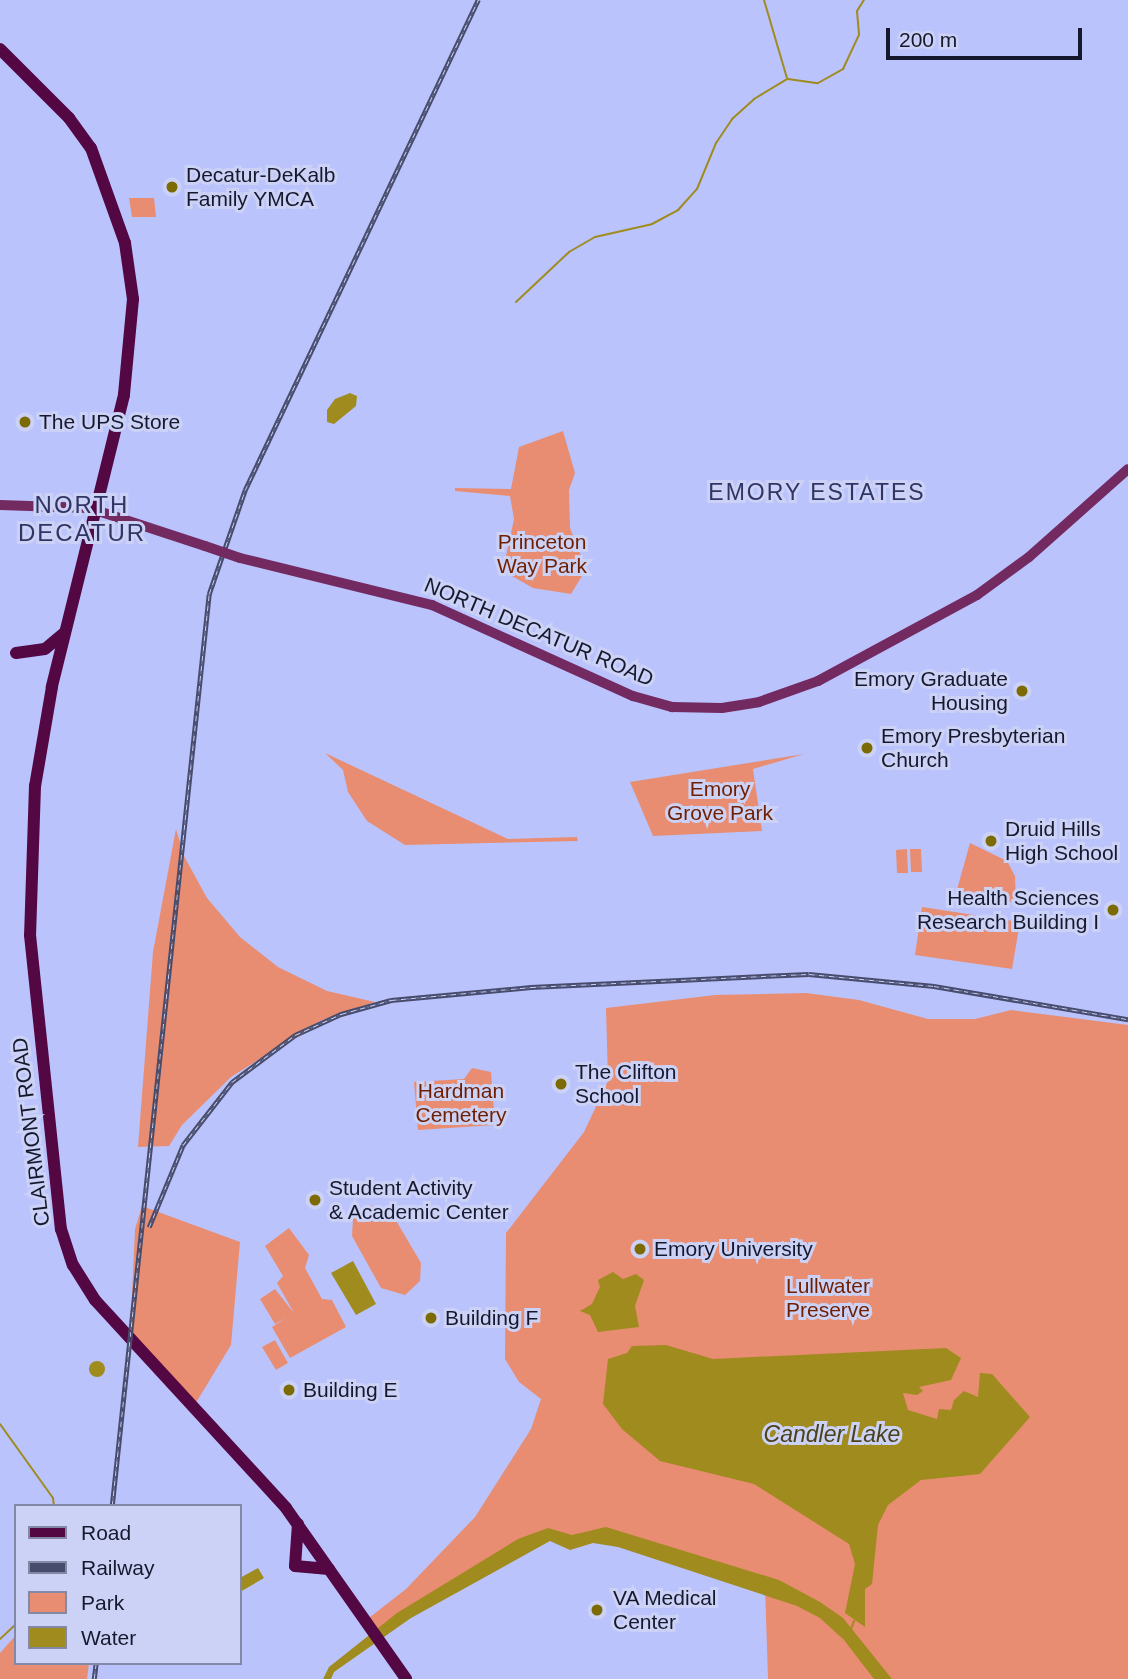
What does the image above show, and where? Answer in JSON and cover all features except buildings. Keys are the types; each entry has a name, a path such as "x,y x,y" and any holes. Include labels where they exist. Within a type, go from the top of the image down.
{"main road":[{"name":"CLAIRMONT ROAD","path":"0,49 84,135 118,220 130,270 133,331 124,395 65,632 35,786 29,903 61,1229 77,1273 105,1313 230,1443 298,1524 406,1679"},
{"name":"NORTH DECATUR ROAD","path":"0,505 96,510 240,558 421,601 633,696 672,707 722,708 775,697 828,676 977,595 1029,557 1128,469"},
{"path":"16,653 45,649 65,632"},
{"path":"298,1524 295,1566 329,1569"}],"green space":[{"path":"129,198 154,198 156,217 132,217"},
{"name":"Princeton Way Park","path":"563,431 575,473 569,490 570,528 582,558 582,576 571,594 533,588 512,576 505,561 514,519 510,496 455,491 455,488 511,489 519,447"},
{"path":"325,753 508,839 577,837 578,841 405,845 367,821 348,792 343,770"},
{"name":"Emory Grove Park","path":"804,754 753,769 762,831 653,836 630,782"},
{"path":"176,829 184,856 207,898 240,937 278,967 327,991 375,1002 320,1021 231,1077 182,1125 169,1146 138,1147 153,952"},
{"path":"970,843 1007,861 1015,876 1016,902 979,900 956,893"},
{"path":"907,849 908,873 897,873 896,850"},
{"path":"910,849 921,849 922,872 911,872"},
{"path":"922,907 1020,922 1012,969 915,955"},
{"name":"Lullwater Preserve","path":"806,993 859,1000 928,1019 975,1019 1011,1010 1128,1025 1128,1679 768,1679 765,1586 648,1548 537,1537 377,1637 365,1621 406,1589 475,1517 531,1429 541,1399 519,1382 505,1359 506,1233 584,1132 608,1081 606,1008 715,995"},
{"name":"Hardman Cemetery","path":"472,1068 491,1072 495,1125 418,1130 414,1082 464,1079"},
{"path":"370,1205 391,1212 421,1263 420,1281 405,1295 381,1288 352,1236 353,1219"},
{"path":"142,1206 240,1242 231,1345 194,1406 130,1340 135,1229"},
{"path":"289,1228 309,1255 305,1268 322,1299 332,1300 346,1327 290,1358 272,1327 286,1318 275,1324 260,1299 275,1289 294,1313 277,1283 283,1276 265,1246"},
{"path":"275,1340 288,1363 276,1370 262,1347"},
{"path":"14,1637 14,1665 89,1665 87,1679 0,1679 0,1653"}],"water":[{"path":"350,393 357,396 356,406 334,424 327,422 327,410 335,399"},
{"path":"353,1261 376,1304 356,1315 331,1273"},
{"path":"613,1272 623,1279 636,1274 644,1280 635,1306 639,1327 598,1332 590,1315 580,1311 592,1304 600,1287 598,1280"},
{"name":"Candler Lake","path":"666,1345 713,1359 946,1348 961,1358 951,1380 919,1387 923,1391 917,1395 903,1393 908,1410 937,1419 939,1409 951,1410 954,1400 964,1391 978,1397 980,1373 992,1374 1030,1417 980,1474 921,1480 888,1505 878,1525 872,1584 865,1589 865,1627 845,1613 855,1564 849,1544 754,1484 660,1461 622,1429 603,1404 608,1359 627,1353 632,1346"},
{"path":"97,1361 105,1369 97,1377 89,1369"},
{"path":"606,1527 779,1580 843,1618 892,1679 874,1679 844,1640 820,1618 797,1606 618,1547 593,1543 570,1550 550,1541 411,1618 334,1672 331,1679 323,1679 329,1667 397,1613 518,1539 548,1528 572,1535"},
{"path":"258,1568 264,1578 242,1591 242,1577"}],"waterway":[{"path":"764,0 787,78"},
{"path":"788,79 818,83 843,69 859,34 857,11 864,0"},
{"path":"516,302 569,252 595,237 652,224 678,210 697,189 716,143 732,119 754,99 787,79"},
{"path":"0,1424 53,1498 54,1504"},
{"path":"851,1629 854,1621"},
{"path":"0,1639 14,1626"}],"railway":[{"path":"112,1504 209,594 245,490 478,0"},
{"path":"149,1227 183,1145 232,1082 295,1035 341,1014 391,1000 531,987 809,974 934,986 1128,1019"},
{"path":"94,1679 96,1665"}],"place":[{"name":"Decatur-DeKalb Family YMCA","path":"172,187"},
{"name":"The UPS Store","path":"25,422"},
{"name":"Emory Graduate Housing","path":"1022,691"},
{"name":"Emory Presbyterian Church","path":"867,748"},
{"name":"Druid Hills High School","path":"991,841"},
{"name":"Health Sciences Research Building I","path":"1113,910"},
{"name":"The Clifton School","path":"561,1084"},
{"name":"Student Activity & Academic Center","path":"315,1200"},
{"name":"Emory University","path":"640,1249"},
{"name":"Building F","path":"431,1318"},
{"name":"Building E","path":"289,1390"},
{"name":"VA Medical Center","path":"597,1610"}],"district":[{"name":"EMORY ESTATES","path":"817,492"},
{"name":"NORTH DECATUR","path":"82,519"}]}
